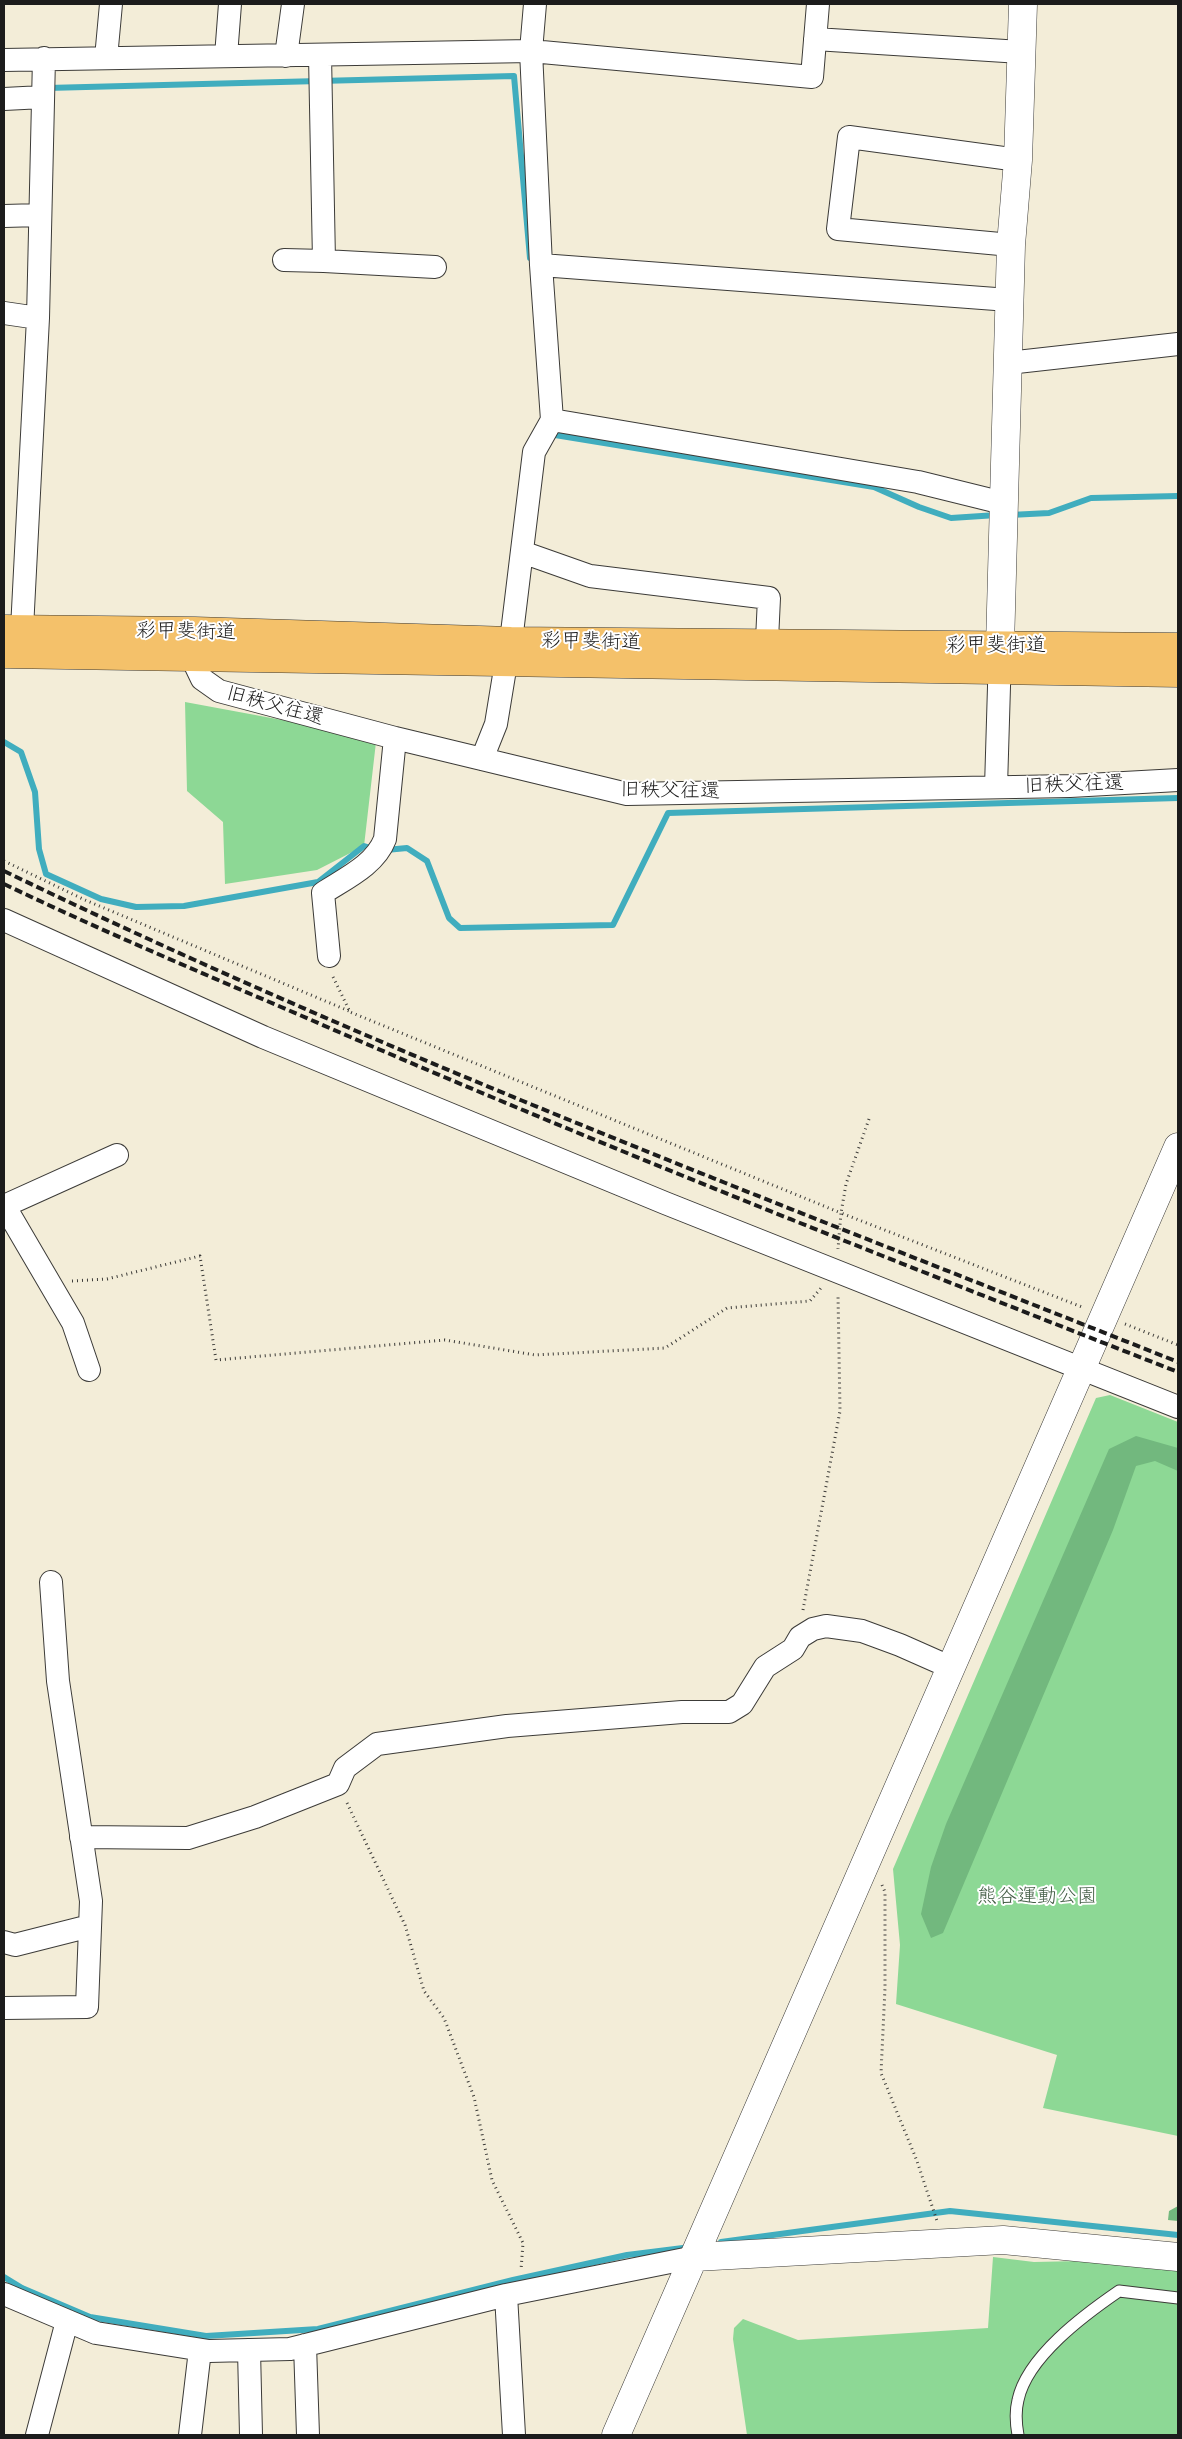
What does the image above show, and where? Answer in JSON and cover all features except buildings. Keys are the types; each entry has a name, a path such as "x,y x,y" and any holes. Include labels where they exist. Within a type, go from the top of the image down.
{"highway":[{"name":"彩甲斐街道","path":"13,629 195,631 508,652"},
{"name":"彩甲斐街道","path":"4,654 192,656 508,652 1000,658 1178,647"},
{"name":"彩甲斐街道","path":"1000,658 1178,673"}],"street":[{"path":"106,58 110,4"},
{"path":"226,56 230,4"},
{"path":"286,56 293,4"},
{"path":"482,759 496,724 522,552 534,452 552,420 540,265 531,51 535,4"},
{"path":"4,60 531,51 812,77 818,4"},
{"path":"996,787 1009,300 1011,245 1018,160 1023,4"},
{"path":"815,39 1021,52"},
{"path":"320,55 324,260"},
{"path":"13,629 38,318 44,58"},
{"path":"4,99 43,97"},
{"path":"1011,245 838,229 849,137 1018,160"},
{"path":"4,216 40,215"},
{"path":"284,260 324,260 435,267"},
{"path":"540,265 1009,300"},
{"path":"4,313 38,318"},
{"path":"1008,363 1178,344"},
{"path":"552,420 918,482 1003,503"},
{"path":"522,552 590,576 769,598 766,656"},
{"name":"旧秩父往還","path":"192,656 202,679 219,691 395,738 627,794 1070,786 1178,780"},
{"path":"329,956 323,893 366,865 381,850 385,839 395,738"},
{"path":"4,920 263,1037 665,1203 1178,1407"},
{"path":"616,2435 1178,1148"},
{"path":"89,1370 73,1323 4,1206 118,1155"},
{"path":"4,2008 88,2007 91,1902 58,1680 51,1582"},
{"path":"81,1837 188,1838 255,1817 338,1784 345,1768 377,1744 507,1726 682,1712 729,1712 742,1704 765,1667 793,1650 800,1637 813,1629 826,1626 862,1631 900,1645 952,1668"},
{"path":"4,1942 15,1945 90,1926"},
{"path":"4,2294 96,2333 200,2350 290,2349 513,2293 695,2257 1003,2240 1178,2257"},
{"path":"513,2293 514,2435"},
{"path":"37,2435 67,2321"},
{"path":"305,2345 308,2435"},
{"path":"190,2435 200,2350"},
{"path":"249,2350 251,2435"}],"lane":[{"path":"1018,2435 1016,2418 1018,2399 1034,2366 1078,2319 1119,2291 1178,2298"}],"path":[{"path":"4,861 85,900 350,1012 841,1213 1178,1345"},
{"path":"329,956 332,976 350,1012"},
{"path":"813,1629 803,1610 840,1411 836,1271 841,1213 846,1184 869,1118"},
{"path":"49,1282 107,1279 200,1256 216,1360 445,1340 535,1355 665,1348 727,1308 810,1300 836,1271"},
{"path":"338,1784 405,1925 424,1992 444,2018 474,2098 492,2180 523,2243 513,2293"},
{"path":"869,1858 885,1892 885,1988 881,2073 917,2162 945,2244"}],"green space":[{"path":"185,702 293,722 376,742 364,846 317,870 225,884 223,822 187,791"},
{"name":"熊谷運動公園","path":"1110,1395 1178,1422 1178,2136 1043,2108 1057,2055 896,2004 900,1945 893,1869 1096,1398"},
{"path":"1136,1436 1178,1448 1178,1471 1155,1461 1136,1466 1113,1530 943,1933 931,1938 921,1914 931,1867 946,1824 1109,1449"},
{"path":"1178,2206 1178,2221 1168,2220 1169,2211"},
{"path":"993,2257 1034,2262 1126,2260 1178,2268 1178,2435 747,2435 733,2339 734,2328 743,2319 798,2340 988,2328"}],"waterway":[{"path":"47,88 514,76 530,258"},
{"path":"553,431 555,435 874,487 919,507 951,518 997,515"},
{"path":"1010,515 1049,513 1091,498 1178,496"},
{"path":"4,742 21,752 35,792 39,849 46,874 101,899 136,907 184,906 318,882 364,846 374,849"},
{"path":"386,850 407,848 427,861 449,918 460,928 613,925 668,813 1178,798"},
{"path":"721,2242 950,2211 1178,2235"},
{"path":"4,2277 22,2288 90,2317 206,2336 318,2329 513,2280 627,2255 691,2247"}],"railway":[{"path":"4,871 148,939 293,1004 439,1066 586,1127 1178,1362"},
{"path":"4,884 152,951 519,1109 848,1242 1178,1372"}]}
